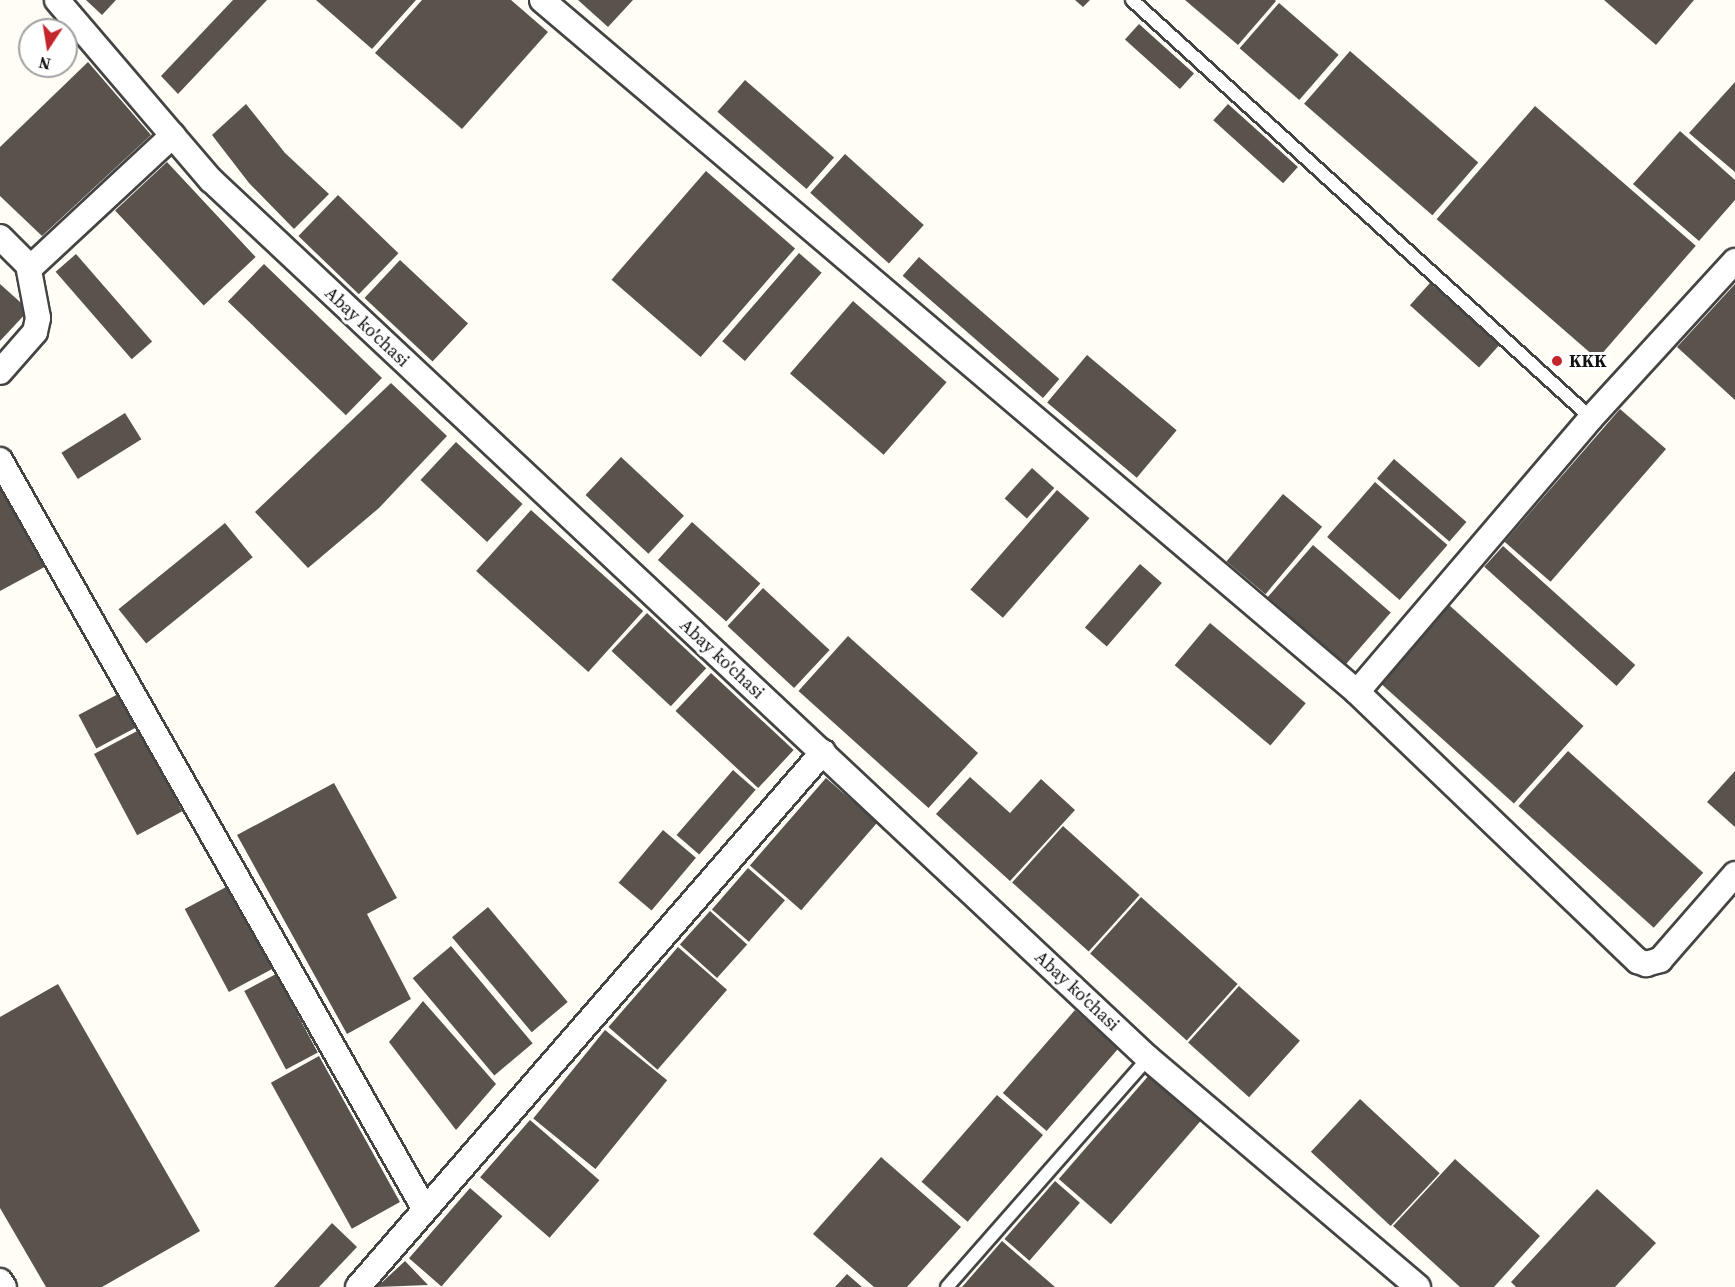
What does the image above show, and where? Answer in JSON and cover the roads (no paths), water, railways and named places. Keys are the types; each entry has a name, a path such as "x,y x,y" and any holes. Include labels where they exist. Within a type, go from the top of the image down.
{"street":[{"name":"Abay ko'chasi","path":"57,0 211,180 1148,1058 1418,1287"},
{"path":"542,0 1357,692 1638,961 1646,964 1660,960 1735,874"},
{"path":"30,268 172,135"},
{"path":"0,237 30,268 38,300 34,332 0,372"},
{"path":"1357,692 1591,418 1735,261"},
{"path":"0,460 424,1208"},
{"path":"358,1287 424,1208 823,752"},
{"path":"0,1281 4,1287"}],"lane":[{"path":"1131,0 1591,418"},
{"path":"947,1287 1148,1058"}],"place":[{"name":"KKK","path":"1557,361"}]}
